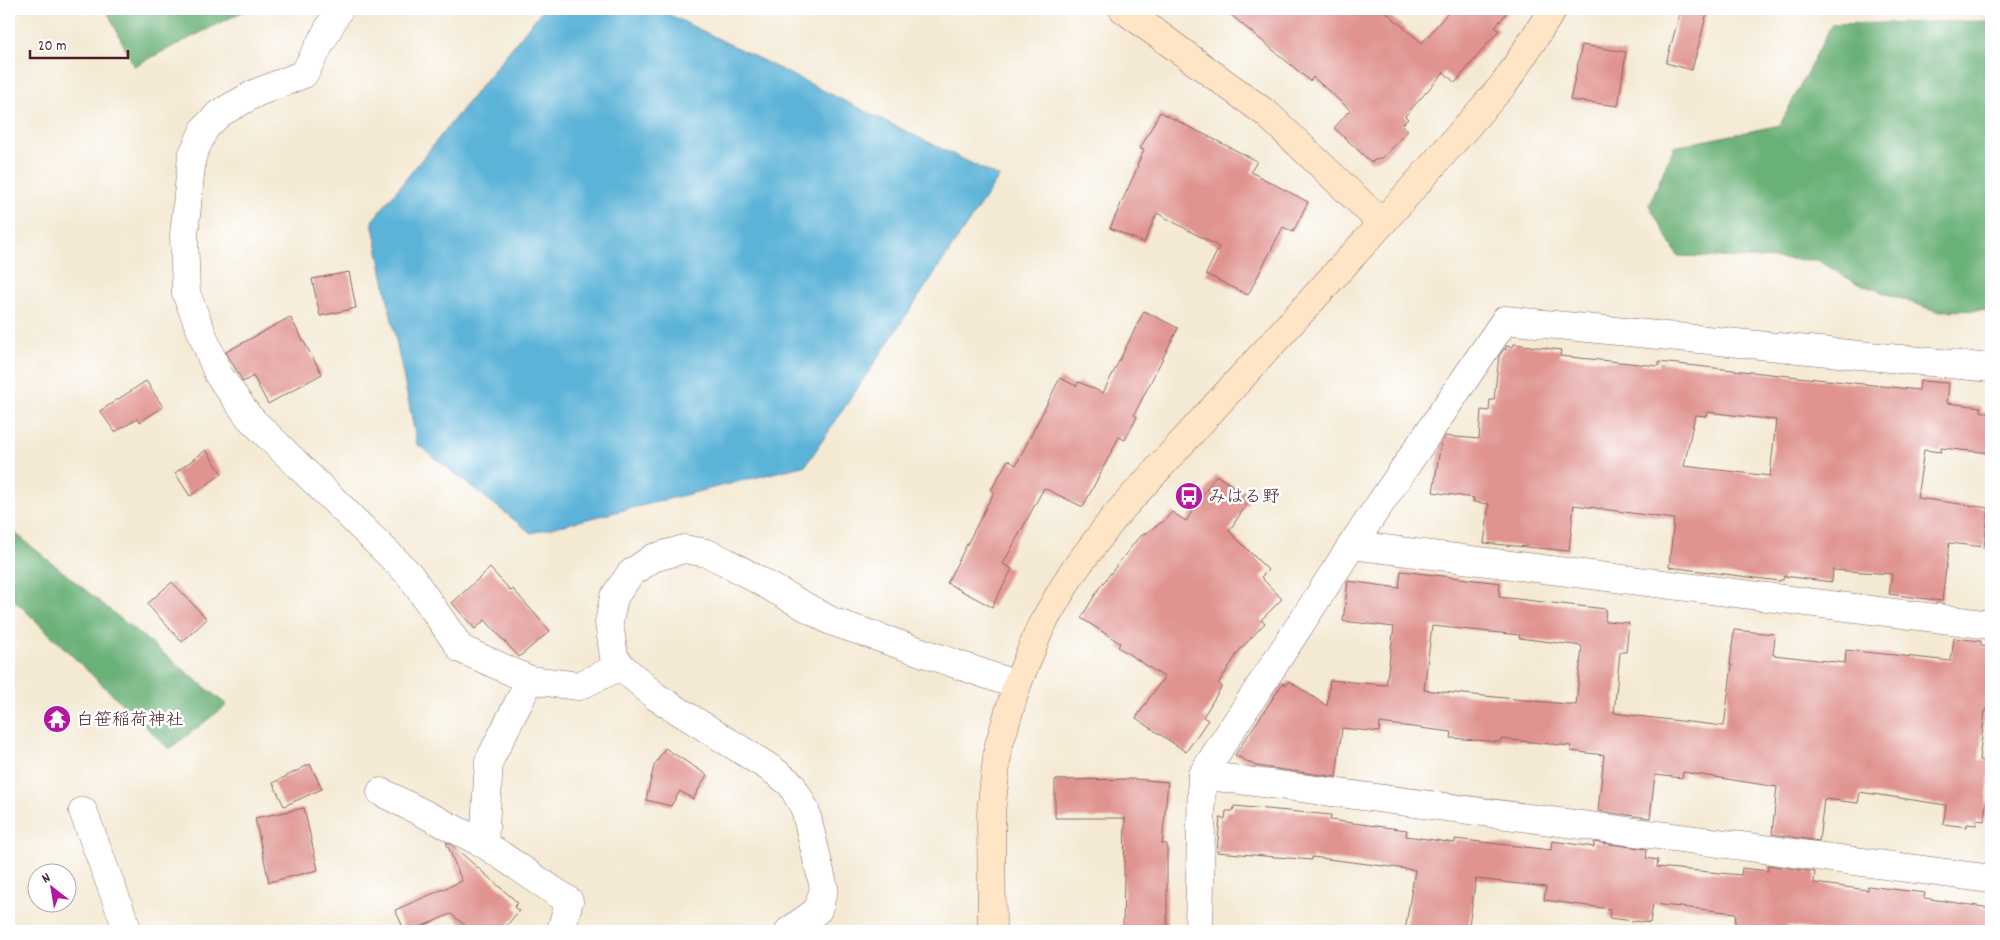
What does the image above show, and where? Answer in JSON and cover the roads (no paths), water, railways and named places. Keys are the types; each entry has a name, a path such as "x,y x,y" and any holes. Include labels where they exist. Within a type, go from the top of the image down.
{"street":[{"path":"339,9 304,74 248,97 220,113 205,128 192,156 184,235 186,293 218,374 249,418 409,574 461,649 530,680 579,686 621,666"},
{"path":"1123,9 1267,114 1382,223"},
{"path":"992,931 991,812 998,748 1017,685 1041,626 1072,573 1116,515 1382,223 1505,83 1553,9"},
{"path":"1199,931 1202,775 1352,545 1505,320 1991,368"},
{"path":"1352,545 1991,625"},
{"path":"789,931 818,910 824,888 805,809 791,784 773,770 655,696 621,666 614,656 609,623 614,597 630,574 653,558 684,549 706,552 832,621 1017,685"},
{"path":"484,844 489,761 530,680"},
{"path":"1202,775 1991,879"},
{"path":"381,792 484,844 569,901 561,931"},
{"path":"83,811 128,931"}],"water":[{"path":"543,9 658,9 999,177 806,465 531,533 417,444 372,221"}],"place":[{"name":"みはる野","path":"1189,496"},
{"name":"白笹稲荷神社","path":"57,719"}]}
